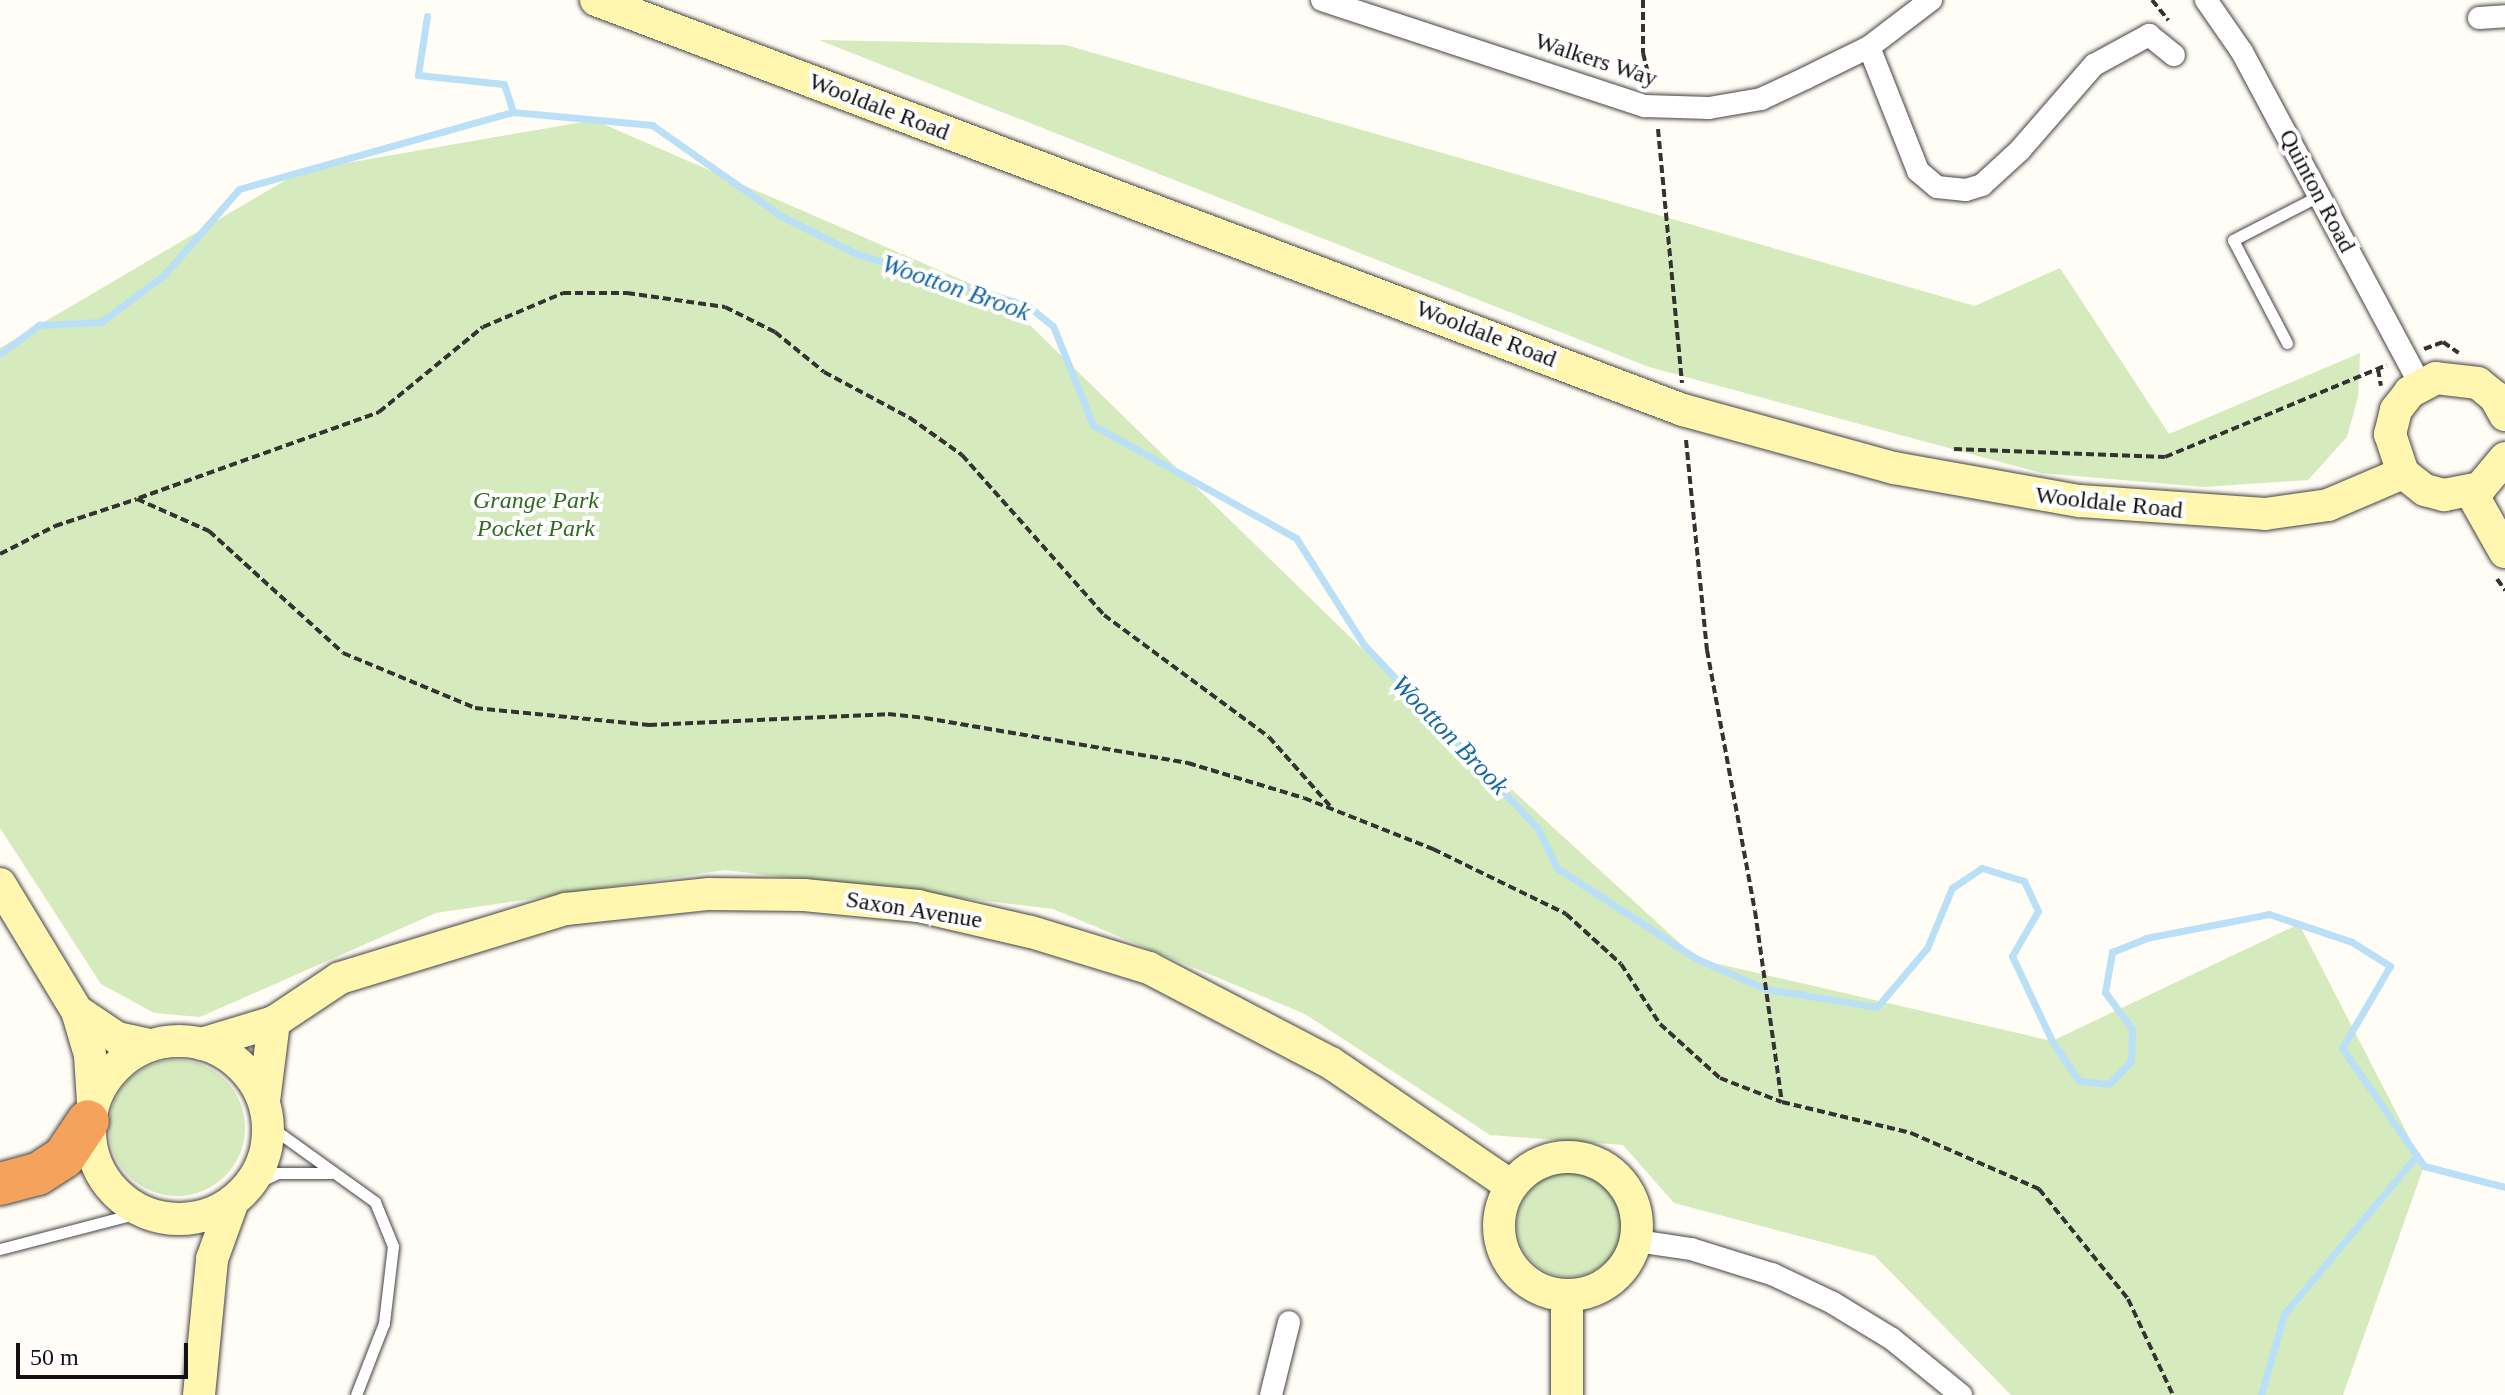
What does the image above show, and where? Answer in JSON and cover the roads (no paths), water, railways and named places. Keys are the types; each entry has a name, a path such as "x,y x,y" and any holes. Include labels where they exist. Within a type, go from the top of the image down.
{"highway":[{"path":"0,1184 38,1174 64,1157 91,1112"}],"street":[{"name":"Wooldale Road","path":"596,0 1683,410 1894,468 2013,492 2146,509 2265,514 2328,505 2403,473"},
{"name":"Walkers Way","path":"1322,0 1656,107 1709,108 1761,99 1869,47 1931,0"},
{"name":"Quinton Road","path":"2206,0 2242,52 2421,386"},
{"path":"2479,18 2505,16"},
{"path":"1869,47 1918,171 1937,187 1966,190 1982,185 2020,150 2094,65 2149,35 2174,55"},
{"path":"2505,413 2478,383 2458,377 2436,378 2421,386 2396,410 2390,434 2403,473 2425,490 2444,495 2471,492 2496,474 2505,458"},
{"path":"2471,492 2498,560"},
{"path":"0,884 77,1011 90,1055 95,1162 106,1183 142,1212 179,1219 199,1217 240,1194"},
{"name":"Saxon Avenue","path":"201,1044 274,1022 340,978 566,909 709,894 804,895 918,906 1031,932 1149,968 1331,1063 1511,1186"},
{"path":"77,1011 117,1038 150,1045 201,1044 237,1062 266,1113"},
{"path":"199,1395 212,1259 240,1194 261,1165 274,1022"},
{"path":"91,1112 119,1063 150,1045"},
{"path":"1563,1157 1587,1159 1609,1170 1632,1198 1637,1241 1624,1269 1606,1285 1567,1296 1539,1289 1519,1276 1502,1248 1499,1224 1511,1186 1537,1164 1563,1157"},
{"path":"1637,1241 1691,1249 1772,1274 1892,1339 1952,1392"},
{"path":"1567,1296 1567,1395"},
{"path":"1271,1395 1289,1322"}],"lane":[{"path":"2287,343 2233,240 2320,195"},
{"path":"266,1113 332,1173 375,1202 393,1246 384,1323 356,1395"},
{"path":"240,1194 278,1173 332,1173"},
{"path":"0,1249 142,1212"}],"waterway":[{"path":"427,16 418,75 504,84 513,112"},
{"name":"Wootton Brook","path":"0,354 39,325 101,322 164,275 239,189 513,112 652,125 783,217 857,254 1028,306 1053,326 1093,425 1296,538 1364,645 1537,827 1557,868 1697,959 1766,989 1877,1007 1927,948 1952,888 1982,868 2024,881 2038,911 2012,956 2052,1041 2079,1081 2109,1084 2131,1061 2132,1029 2105,992 2112,952 2146,938 2269,914 2352,942 2390,966 2342,1048 2424,1166 2505,1187"},
{"path":"2261,1395 2284,1314 2417,1155"}],"park label":[{"name":"Grange Park Pocket Park","path":"536,515"}]}
